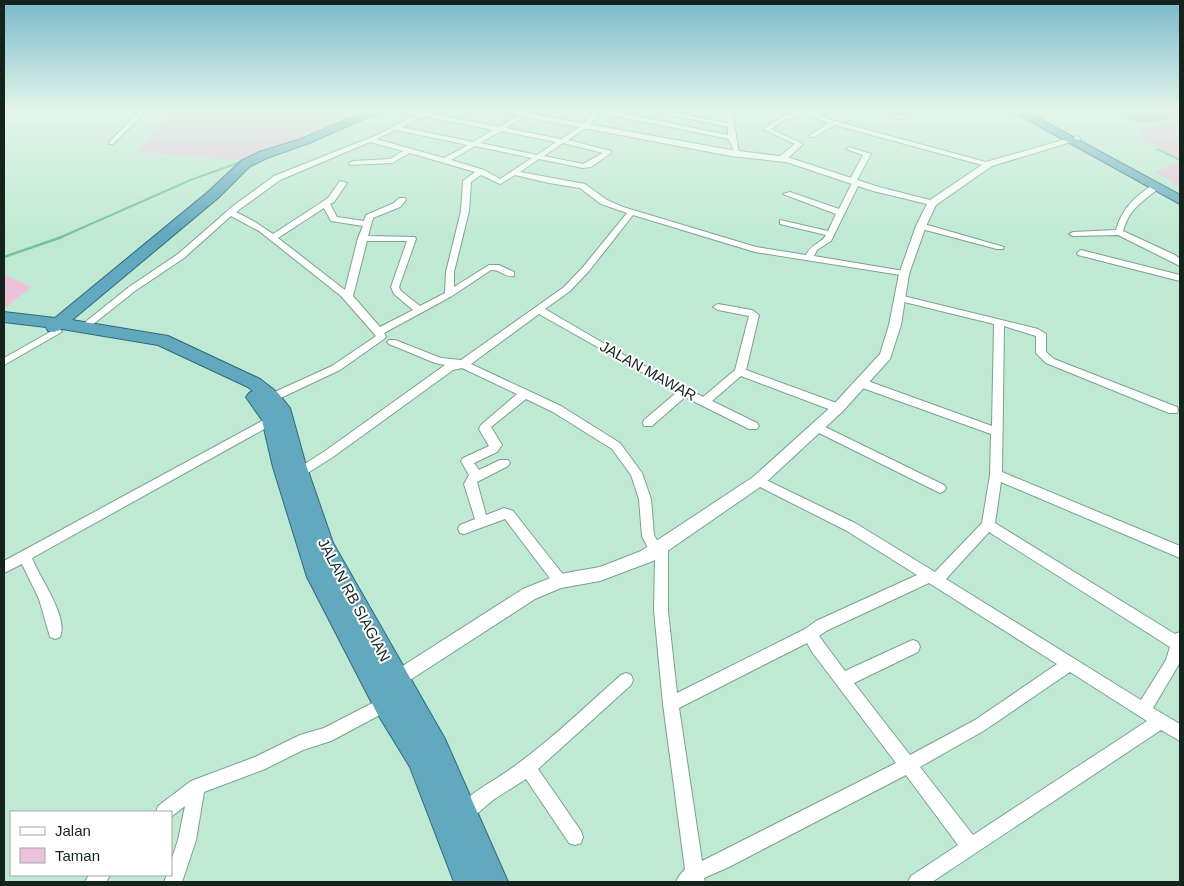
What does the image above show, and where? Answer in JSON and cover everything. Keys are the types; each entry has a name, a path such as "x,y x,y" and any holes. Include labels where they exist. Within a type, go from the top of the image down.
{"highway":[{"path":"4,325 64,328 252,167 285,151"},
{"path":"1094,151 1180,200"},
{"path":"1096,151 1180,194"},
{"path":"4,317 157,343"},
{"name":"JALAN RB SIAGIAN","path":"157,343 254,383 272,398 284,413 299,473 322,546 436,748 493,882"},
{"name":"JALAN RB SIAGIAN","path":"157,343 255,396 272,420 286,476 318,577 386,704 419,758 469,882"}],"street":[{"path":"4,362 132,289 181,256 231,213 280,176 342,151"},
{"path":"353,163 392,161 408,151"},
{"path":"415,151 481,172 500,182 548,151"},
{"path":"446,160 461,151"},
{"path":"511,151 583,166 609,152 606,151"},
{"path":"728,151 782,159 854,182 932,203"},
{"path":"782,159 791,151"},
{"path":"809,258 814,248 824,244 842,213 854,182 868,154 858,151"},
{"path":"957,151 989,164"},
{"path":"396,680 530,594 560,581 600,574 647,556 758,481 838,408 886,356 895,324 904,274 921,226 932,203 989,164 1031,151"},
{"path":"449,294 450,272 465,211 467,181 481,172"},
{"path":"516,173 582,186 611,206 755,249 904,274"},
{"path":"274,237 326,204 334,197 342,184"},
{"path":"1119,232 1124,219 1135,203 1156,187"},
{"path":"788,194 842,213"},
{"path":"348,298 359,261 362,238 370,216 396,205 402,200"},
{"path":"326,204 334,219 366,224"},
{"path":"299,473 329,454 450,367 463,364 567,289 586,269 632,212"},
{"path":"231,213 274,237 348,298 370,325 379,332 381,337 336,368 272,398"},
{"path":"783,222 831,234"},
{"path":"921,226 1000,247"},
{"path":"1073,234 1119,232 1172,257 1180,263"},
{"path":"362,238 412,239 395,287 397,292 420,310"},
{"path":"1081,253 1180,278"},
{"path":"379,332 449,294 491,267 496,267 511,274"},
{"path":"899,298 1039,332 1041,337 1041,353 1044,357 1058,365 1172,410"},
{"path":"718,307 749,312 754,315 740,372 838,408"},
{"name":"JALAN MAWAR","path":"540,310 704,402 740,372"},
{"path":"671,704 810,634 821,626 933,578 988,525 996,475 999,322"},
{"path":"392,342 439,361 463,364 557,408 616,446 636,473 645,499 648,536 659,549 661,611 692,879 908,765 980,724 1069,664"},
{"path":"861,383 997,432"},
{"path":"648,423 684,391"},
{"path":"476,476 467,461 493,449 496,445 485,427 525,394"},
{"path":"704,402 754,426"},
{"path":"4,567 272,420"},
{"path":"817,427 940,488"},
{"path":"482,522 470,484 476,476 504,463"},
{"path":"996,475 1180,552"},
{"path":"758,481 851,527 1180,733"},
{"path":"464,530 504,513 509,515 560,581"},
{"path":"988,525 1179,641 1172,664 1143,710"},
{"path":"25,555 35,580 45,596 53,618 55,632"},
{"path":"810,634 817,647 971,847"},
{"path":"843,680 913,647"},
{"path":"465,813 487,794 528,768 626,680"},
{"path":"165,811 197,787 300,743 326,736 386,704"},
{"path":"917,882 1161,721"},
{"path":"528,768 575,837"},
{"path":"173,882 187,840 197,787"}],"green space":[{"path":"138,151 264,151 241,160"},
{"path":"1165,151 1180,151 1180,159"},
{"path":"1180,162 1180,187 1155,172"},
{"path":"4,274 31,287 4,309"}],"waterway":[{"path":"1162,151 1180,160"},
{"path":"59,238 193,179 241,162"},
{"path":"4,257 62,237"}]}
